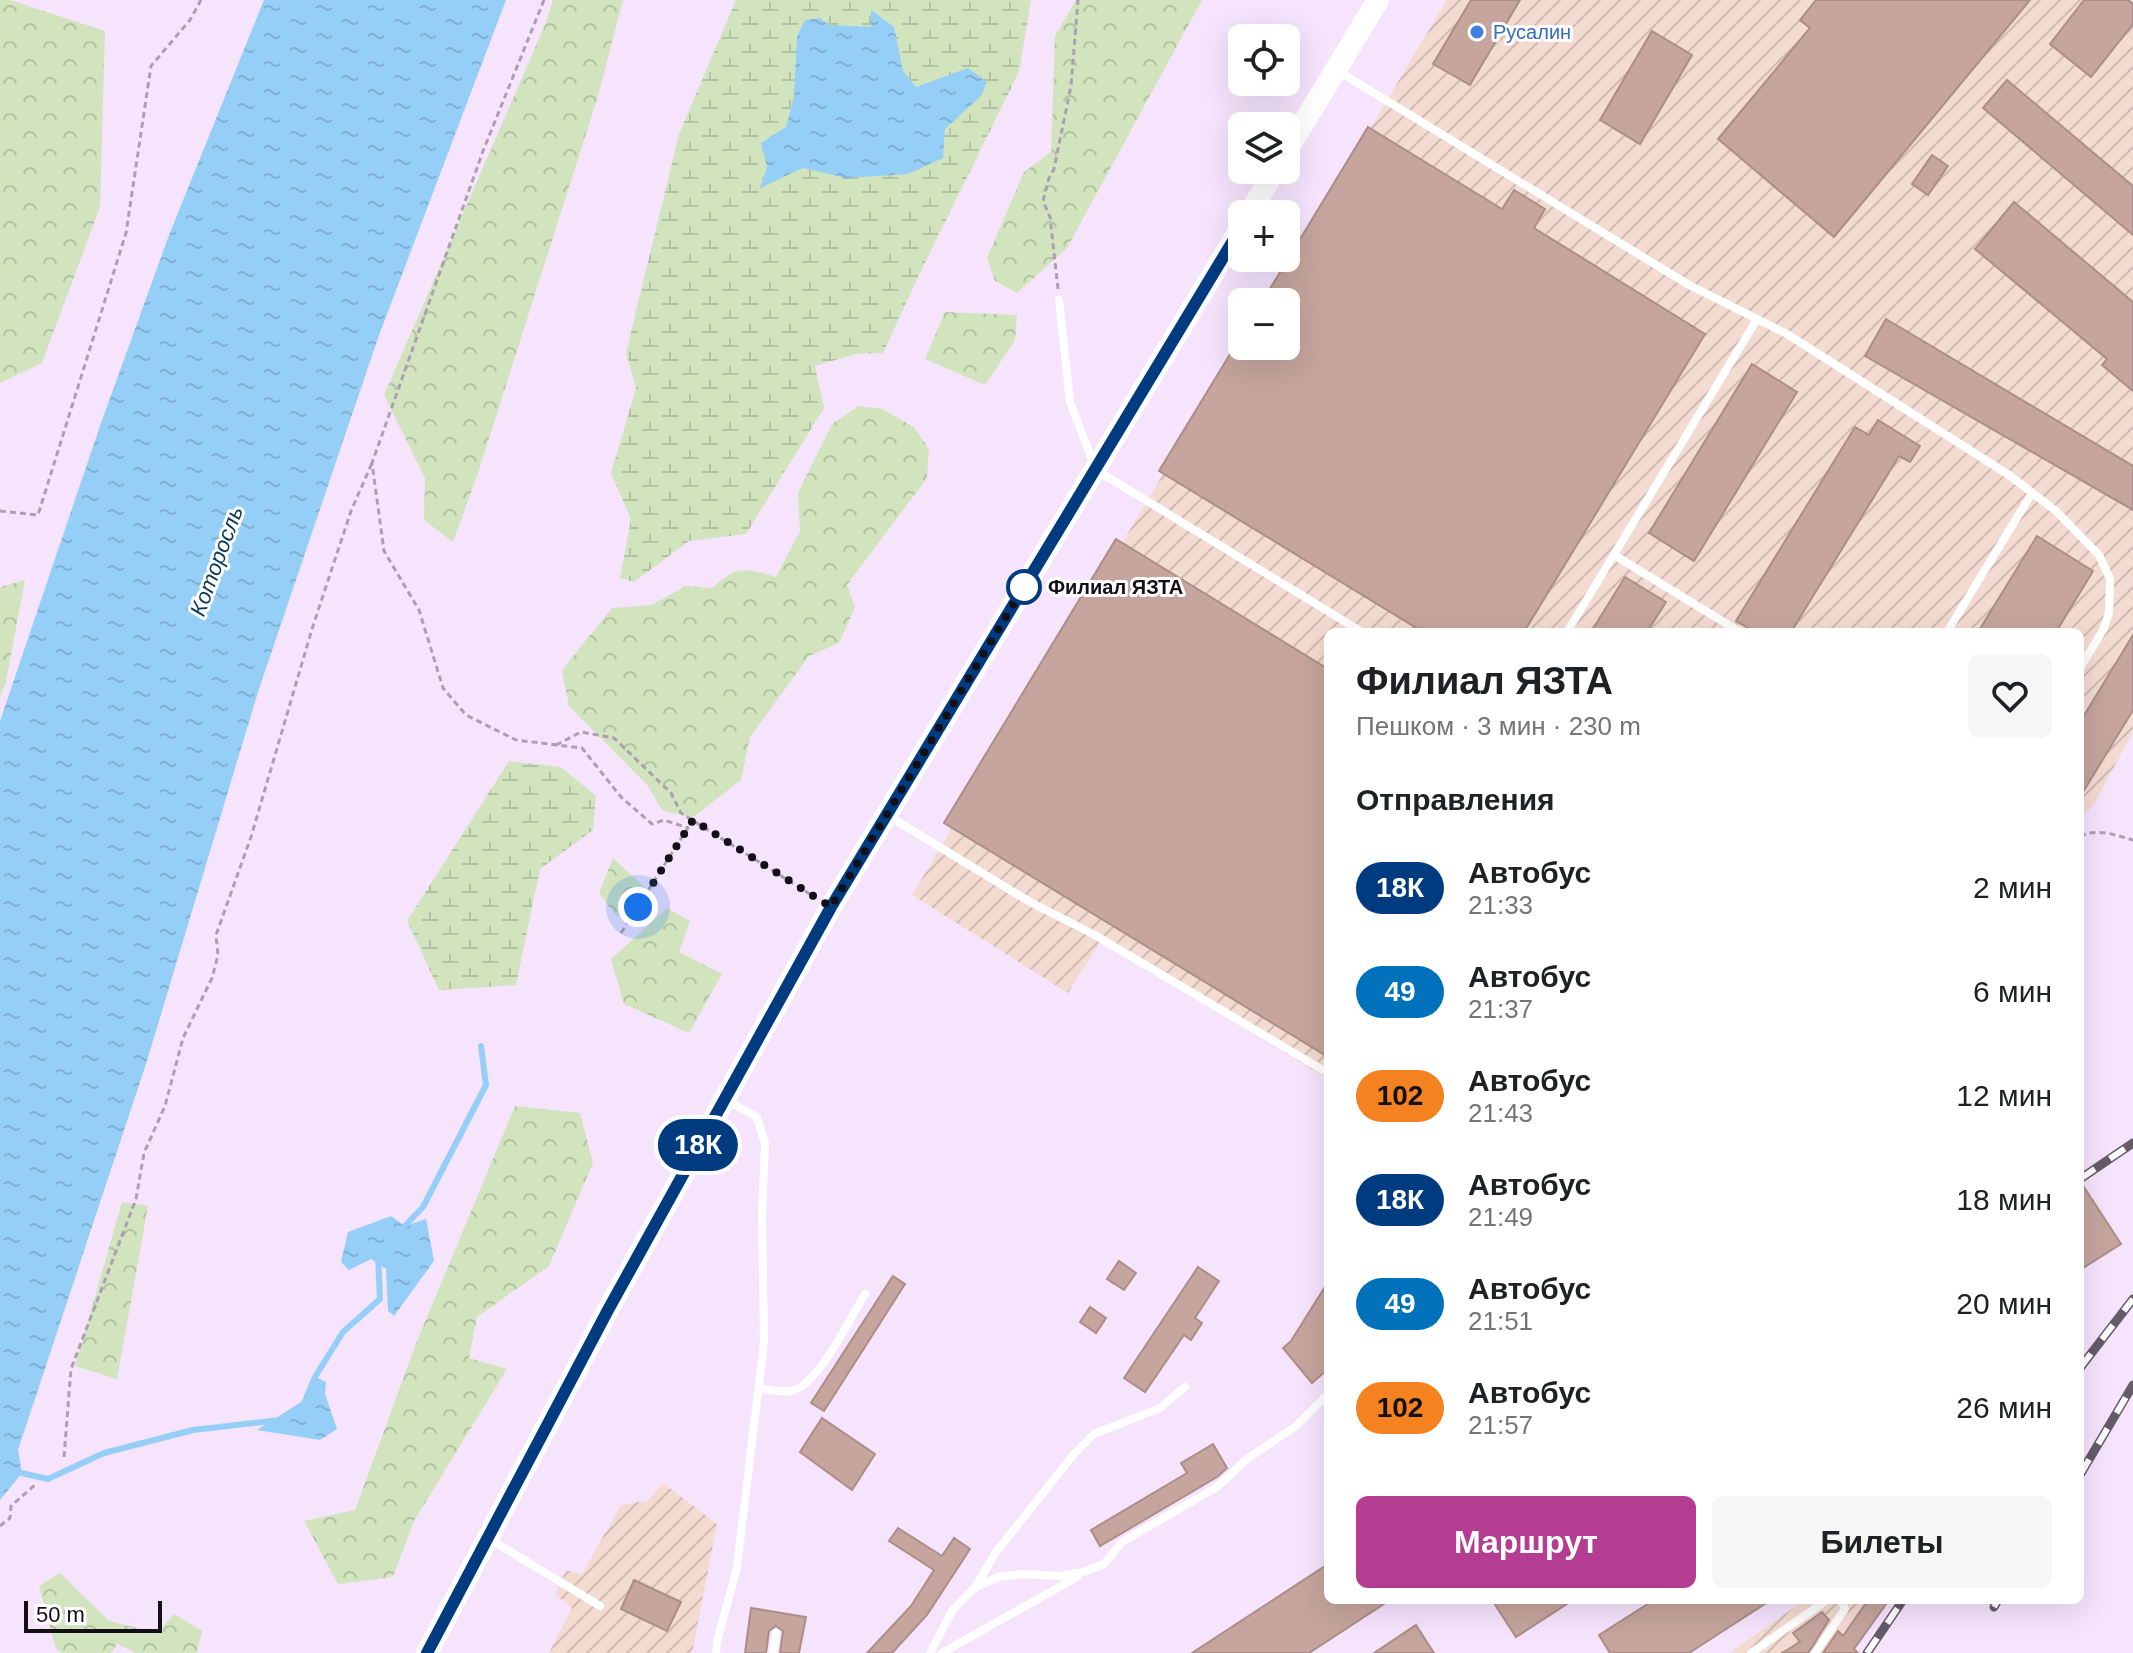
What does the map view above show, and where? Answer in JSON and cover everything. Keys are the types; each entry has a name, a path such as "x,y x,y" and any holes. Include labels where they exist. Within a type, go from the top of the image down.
{"main road":[{"path":"1300,128 1378,0"},
{"path":"427,1653 486,1537 723,1099 831,907 1228,249"}],"lane":[{"path":"1335,69 1689,285 1757,319 1846,370 2009,475 2056,511 2099,555 2110,579 2109,613 2103,630 2084,661"},
{"path":"1059,300 1070,402 1096,470 1355,628"},
{"path":"1569,628 1757,319"},
{"path":"1949,628 2032,493"},
{"path":"1614,555 1733,628"},
{"path":"886,814 1030,902 1093,934 1324,1071"},
{"path":"716,1653 737,1567 764,1342 762,1213 765,1144 757,1117 723,1099"},
{"path":"760,1388 793,1391 804,1386 865,1294"},
{"path":"930,1653 952,1611 974,1588 996,1552 1074,1454 1094,1434 1160,1408 1185,1387"},
{"path":"942,1653 1084,1572 1104,1564 1122,1542 1217,1487 1247,1459 1296,1426 1324,1398"},
{"path":"486,1537 600,1606"},
{"path":"974,1588 998,1577 1023,1574 1059,1576 1084,1572"},
{"path":"1751,1653 1821,1604"},
{"path":"1815,1653 1845,1609 1843,1604"},
{"path":"773,1653 776,1633"}],"path":[{"path":"0,511 38,515 126,233 151,66 190,20 201,0"},
{"path":"64,1457 71,1369 136,1199 144,1153 165,1106 183,1038 212,978 218,955 216,935 251,837 312,629 351,511 372,463 483,151 544,0"},
{"path":"1059,300 1052,231 1043,201 1054,169 1071,86 1078,0"},
{"path":"372,463 384,551 419,610 443,688 466,715 516,740 582,748 621,797 652,824 664,820 688,828"},
{"path":"556,745 581,732 614,738 671,793 681,813 831,907"},
{"path":"621,933 693,820"},
{"path":"2084,834 2108,832 2133,840"},
{"path":"0,1526 10,1518 11,1506 36,1484"}],"shaded area":[{"path":"1447,0 2133,0 2133,732 2094,804 2084,815 2084,628 1324,628 1324,1077 1101,941 1068,993 912,895 1231,360 1300,360 1300,288 1274,288 1284,272 1300,272 1300,245"},
{"path":"663,1483 717,1524 692,1653 549,1653 572,1608 555,1594 566,1570 582,1574 621,1505 649,1500"},
{"path":"1799,1604 1886,1604 1850,1653 1729,1653"}],"green space":[{"path":"0,0 10,0 105,31 100,207 42,363 0,383"},
{"path":"553,0 623,0 598,96 478,473 453,542 424,520 425,478 384,395 545,25"},
{"path":"736,0 1031,0 1019,72 883,353 856,354 815,366 824,408 746,534 689,541 634,582 620,578 631,519 611,473 636,388 626,353 679,134"},
{"path":"1076,0 1202,0 1067,248 1017,293 995,281 987,258 1024,172 1051,152 1055,36"},
{"path":"945,312 1017,315 1015,340 985,385 925,359"},
{"path":"859,406 882,409 914,427 929,449 927,478 847,585 855,607 839,643 809,656 750,737 741,780 692,818 662,810 648,786 569,706 562,670 612,608 652,605 686,586 712,588 728,575 742,570 776,577 800,531 798,493 832,424"},
{"path":"25,580 6,682 0,697 0,587"},
{"path":"509,761 561,767 596,796 593,830 540,869 516,985 439,990 407,921"},
{"path":"613,858 647,889 617,917 599,893"},
{"path":"667,908 690,921 679,952 722,974 689,1033 624,1004 611,959"},
{"path":"515,1106 580,1113 593,1163 549,1266 477,1317 469,1358 507,1369 414,1521 393,1577 338,1584 304,1521 355,1510 417,1341"},
{"path":"122,1202 148,1206 117,1379 75,1366"},
{"path":"60,1573 109,1621 157,1633 174,1614 202,1631 197,1653 136,1653 117,1644 111,1653 62,1653 56,1649 39,1586"}],"water":[{"name":"Которосль","path":"264,0 506,0 378,338 258,692 146,1064 18,1450 22,1473 0,1500 0,721 101,423 169,235"},
{"path":"871,10 894,27 903,71 916,87 968,68 987,82 981,96 945,129 943,158 908,174 846,178 803,168 760,188 767,167 761,143 786,127 794,96 797,36 805,20 820,18 829,25 871,27"},
{"path":"391,1216 405,1226 426,1219 434,1261 394,1316 388,1311 386,1269 371,1259 349,1270 341,1262 348,1232"},
{"path":"315,1377 326,1382 325,1394 337,1429 320,1440 257,1430 306,1399"}],"building":[{"name":"Русалин","path":"1471,0 1520,0 1470,85 1433,64"},
{"path":"1816,0 2030,0 1834,237 1718,139 1810,28 1800,20"},
{"path":"2084,0 2128,0 2133,4 2133,24 2091,77 2050,44"},
{"path":"1652,31 1692,55 1640,144 1600,120"},
{"path":"2007,80 2133,186 2133,235 1983,108"},
{"path":"1368,127 1502,209 1514,190 1545,209 1534,228 1705,334 1526,628 1416,628 1159,471 1228,358 1228,360 1300,360 1300,288 1270,288 1280,272 1300,272 1300,239"},
{"path":"1932,155 1948,166 1928,195 1912,184"},
{"path":"2014,202 2133,302 2133,391 2102,365 2107,359 1975,249"},
{"path":"1886,319 2133,466 2133,510 1865,356"},
{"path":"1752,364 1797,392 1694,561 1649,533"},
{"path":"1878,420 1920,446 1910,462 1899,456 1793,628 1748,628 1736,621 1855,427 1869,435"},
{"path":"2037,536 2093,571 2058,628 1980,628"},
{"path":"1116,539 1324,667 1324,1055 944,823"},
{"path":"1625,577 1666,602 1650,628 1593,628"},
{"path":"2133,635 2133,710 2084,790 2084,715"},
{"path":"2084,1187 2121,1244 2084,1267"},
{"path":"1119,1261 1136,1273 1124,1290 1107,1279"},
{"path":"1198,1267 1219,1281 1195,1318 1202,1323 1191,1340 1184,1335 1145,1392 1124,1378"},
{"path":"893,1276 905,1284 824,1411 811,1403"},
{"path":"1324,1288 1324,1372 1312,1383 1283,1348 1291,1341"},
{"path":"1090,1307 1106,1318 1096,1333 1080,1322"},
{"path":"822,1418 875,1454 852,1490 800,1452"},
{"path":"1213,1444 1227,1468 1217,1477 1100,1546 1091,1530 1187,1473 1181,1463"},
{"path":"898,1528 942,1556 954,1538 970,1549 927,1615 892,1653 867,1653 911,1606 934,1570 889,1541"},
{"path":"1324,1567 1324,1604 1384,1604 1309,1653 1192,1653"},
{"path":"634,1580 681,1602 667,1631 621,1609"},
{"path":"1495,1604 1567,1604 1516,1637"},
{"path":"1648,1604 1765,1604 1689,1653 1610,1653 1599,1635"},
{"path":"1865,1604 1886,1604 1854,1649 1858,1653 1823,1653 1838,1631 1843,1636"},
{"path":"751,1608 806,1617 799,1653 780,1653 783,1631 776,1626 769,1631 766,1653 745,1653"},
{"path":"1822,1612 1829,1620 1808,1653 1782,1653 1800,1642 1793,1633"},
{"path":"1416,1625 1434,1653 1374,1653"}],"waterway":[{"path":"401,1230 423,1207 486,1085 481,1046"},
{"path":"303,1406 315,1377 343,1332 380,1299 378,1256"},
{"path":"17,1472 48,1479 104,1453 193,1430 280,1420"}],"railway":[{"path":"2084,1176 2133,1143"},
{"path":"2084,1363 2133,1299"},
{"path":"2084,1468 2133,1385"},
{"path":"1867,1653 1900,1604"}],"bus line":[{"name":"18К","path":"427,1653 608,1310 831,907 1228,249"}],"place":[{"name":"Русалин","path":"1477,32"},
{"name":"Филиал ЯЗТА","path":"1024,587"}],"route":[{"path":"638,907 693,820 831,907 1024,587"}]}
